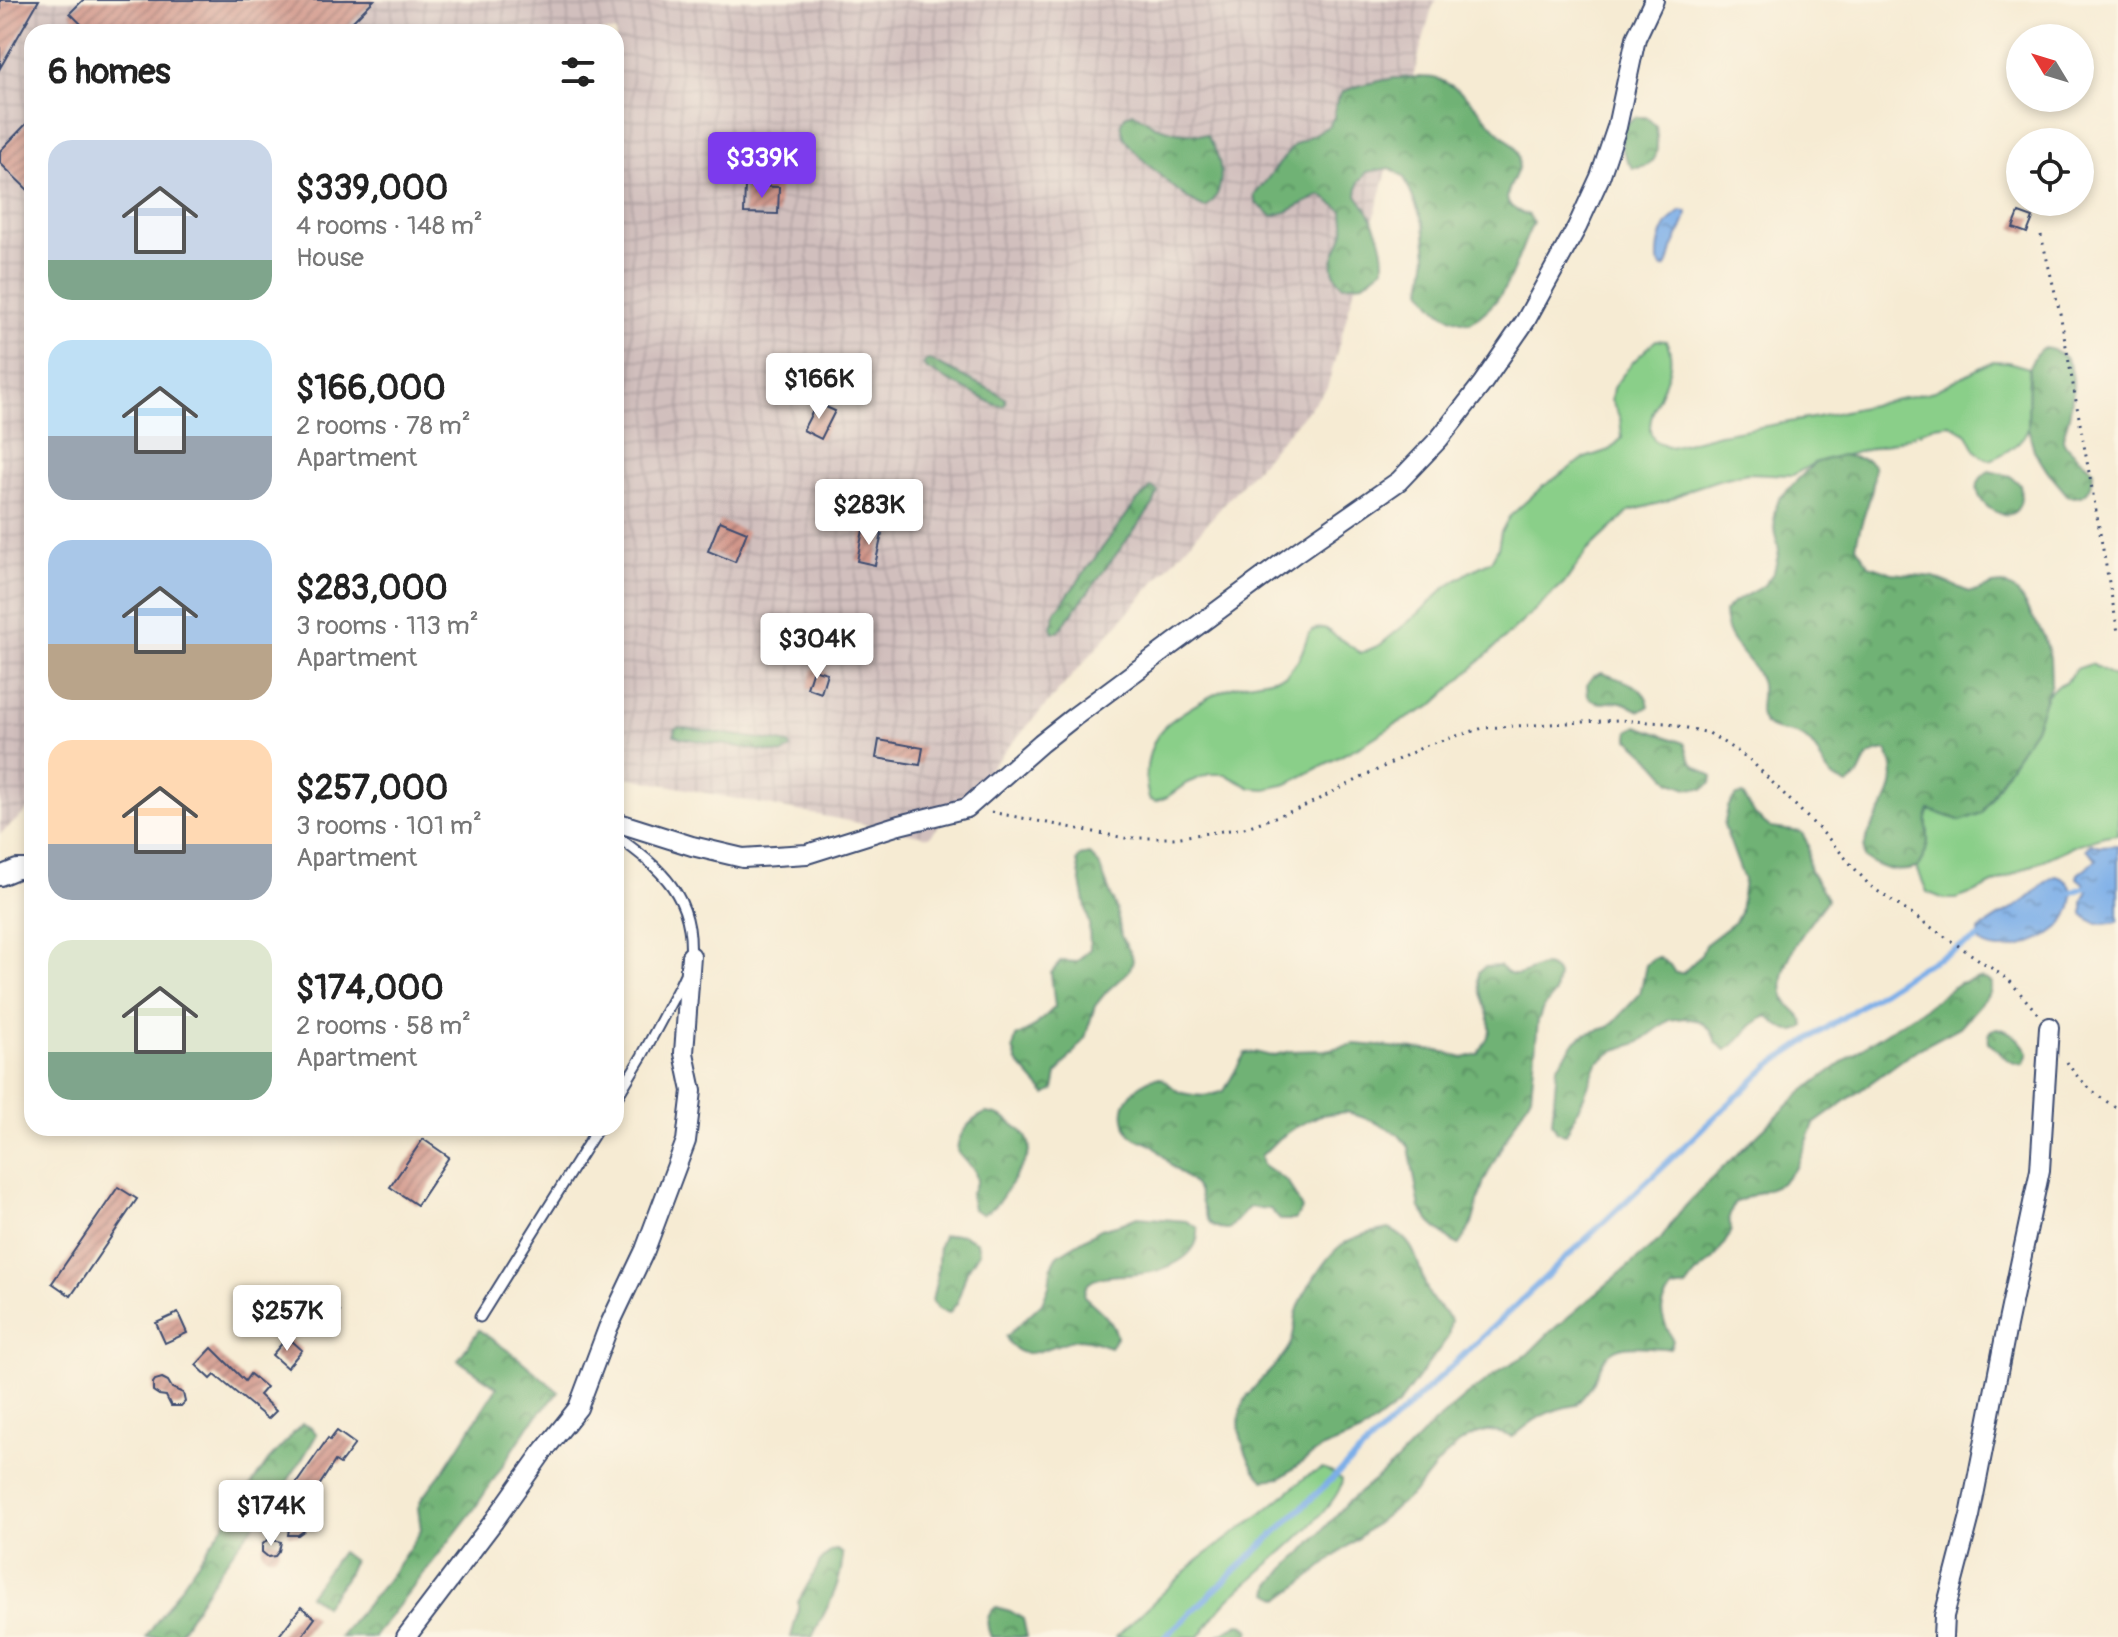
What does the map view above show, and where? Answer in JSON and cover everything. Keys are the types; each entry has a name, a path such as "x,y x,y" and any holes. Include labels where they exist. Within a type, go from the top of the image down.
{"street":[{"path":"624,825 692,846 743,858 766,858 807,854 899,825 967,808 1098,698 1399,481 1439,439 1482,384 1526,320 1577,227 1600,177 1617,127 1636,38 1654,0"},
{"path":"406,1637 578,1408 608,1328 645,1250 686,1141 692,1091 684,1053 691,956"},
{"path":"1943,1637 1944,1616 1970,1516 2040,1170 2049,1027"}],"lane":[{"path":"624,842 645,856 671,883 689,919 691,956 679,987 624,1086"},
{"path":"480,1317 593,1136"}],"path":[{"path":"2041,235 2060,313 2118,632"},
{"path":"967,808 1125,838 1173,838 1244,828 1303,807 1427,745 1483,728 1618,720 1665,723 1709,733 1749,759 1828,838 1870,886 2009,980 2049,1027"},
{"path":"2064,1055 2071,1069 2108,1104 2118,1108"}],"shaded area":[{"path":"0,0 1437,0 1432,8 1327,388 929,837 624,777 624,24 24,24 24,814 0,834"}],"green space":[{"path":"1422,77 1447,83 1471,101 1510,142 1518,155 1519,164 1507,197 1516,209 1529,215 1533,223 1503,291 1484,313 1470,323 1442,312 1422,289 1427,256 1424,224 1404,177 1390,168 1367,172 1359,182 1357,195 1377,229 1384,257 1384,267 1364,283 1343,285 1333,271 1333,259 1344,231 1343,211 1321,195 1272,216 1256,203 1254,196 1294,145 1329,126 1342,92 1394,78"},
{"path":"1133,112 1155,126 1207,135 1221,173 1218,192 1206,208 1175,188 1148,165 1129,143 1121,123 1125,116"},
{"path":"1637,117 1646,117 1656,126 1657,149 1649,165 1633,168 1622,148 1622,133 1625,126"},
{"path":"1656,340 1666,341 1670,363 1651,418 1650,430 1655,441 1670,447 1934,391 1993,361 2029,368 2028,428 2018,443 1991,460 1976,451 1967,434 1950,424 1934,426 1909,437 1814,463 1793,475 1747,473 1630,511 1587,551 1566,581 1432,706 1287,784 1266,789 1251,788 1225,774 1209,774 1155,802 1149,799 1146,774 1149,756 1159,733 1180,715 1226,689 1286,675 1299,658 1308,635 1314,630 1324,628 1361,653 1380,645 1445,588 1491,561 1509,517 1542,487 1585,458 1609,450 1622,438 1620,418 1611,400 1613,388 1632,363"},
{"path":"2042,348 2064,356 2072,375 2072,398 2063,439 2067,447 2093,471 2090,487 2081,496 2069,497 2047,471 2034,450 2028,428 2029,368"},
{"path":"929,360 997,393 1005,398 1006,403 996,405 928,370 923,365"},
{"path":"1841,455 1867,460 1874,466 1873,486 1856,546 1869,565 1892,573 1934,577 1969,592 2003,584 2017,592 2044,636 2050,657 2051,683 2035,728 1982,813 1961,821 1930,810 1927,849 1917,868 1909,870 1889,869 1864,858 1869,832 1889,796 1893,782 1886,750 1870,755 1848,785 1831,775 1815,749 1803,737 1768,727 1760,713 1760,680 1725,624 1724,612 1734,602 1763,586 1774,572 1779,551 1774,514 1779,499 1814,463"},
{"path":"1989,471 2010,476 2020,484 2020,503 2014,512 2004,514 1984,503 1978,492 1979,481"},
{"path":"1152,487 1158,492 1153,505 1058,632 1053,632 1051,627 1056,611 1137,501"},
{"path":"2091,664 2118,678 2118,834 2076,845 1956,899 1944,899 1927,892 1917,868 1928,845 1927,820 1930,810 1990,800 2035,728 2046,696 2067,681 2076,669"},
{"path":"1602,673 1638,688 1649,706 1641,711 1621,702 1600,703 1593,700 1588,696 1587,684 1592,677"},
{"path":"1637,726 1684,743 1693,763 1712,776 1711,783 1704,789 1687,788 1671,782 1629,739 1629,731"},
{"path":"678,727 774,741 789,744 791,748 783,754 682,738 674,735"},
{"path":"1743,795 1755,815 1771,828 1801,832 1808,848 1810,871 1827,900 1795,945 1784,972 1784,996 1805,1026 1790,1031 1768,1016 1755,1023 1726,1050 1700,1021 1685,1018 1669,1020 1638,1043 1615,1050 1597,1063 1566,1134 1557,1132 1552,1122 1557,1067 1576,1040 1609,1027 1640,994 1646,965 1651,960 1658,957 1675,973 1683,973 1701,955 1705,945 1735,922 1740,912 1744,880 1724,826 1728,807 1736,796"},
{"path":"1089,854 1099,864 1117,911 1121,936 1133,961 1129,971 1095,1006 1085,1038 1057,1074 1054,1090 1046,1095 1017,1062 1013,1049 1016,1037 1033,1028 1055,1007 1051,973 1061,961 1077,962 1090,949 1089,923 1077,861 1080,856"},
{"path":"1499,966 1517,975 1546,966 1558,975 1555,993 1538,1021 1531,1095 1484,1181 1472,1224 1459,1245 1431,1223 1420,1208 1409,1147 1398,1134 1373,1121 1347,1112 1320,1115 1276,1141 1261,1156 1263,1165 1288,1182 1302,1209 1295,1220 1280,1220 1270,1209 1249,1207 1229,1229 1213,1225 1205,1214 1195,1186 1150,1144 1134,1138 1127,1130 1125,1104 1146,1081 1163,1079 1180,1092 1195,1095 1218,1093 1224,1091 1245,1053 1271,1056 1355,1044 1439,1051 1463,1058 1478,1054 1490,1030 1478,972 1485,967"},
{"path":"1979,978 1992,983 1990,993 1960,1027 1913,1052 1814,1124 1797,1167 1780,1184 1734,1203 1729,1217 1731,1230 1713,1260 1686,1287 1672,1289 1664,1304 1662,1315 1673,1341 1670,1348 1635,1346 1617,1349 1607,1356 1590,1388 1576,1405 1542,1416 1513,1437 1487,1431 1466,1439 1447,1454 1417,1490 1301,1584 1280,1599 1269,1593 1271,1585 1284,1569 1348,1502 1392,1466 1466,1396 1528,1354 1661,1239 1679,1213 1707,1183 1802,1092 1959,983"},
{"path":"1997,1028 2011,1033 2022,1043 2028,1052 2024,1064 2009,1061 1989,1043 1990,1033"},
{"path":"986,1113 1001,1117 1023,1133 1028,1140 1029,1153 1002,1197 982,1214 973,1209 970,1195 977,1181 975,1171 957,1151 966,1128"},
{"path":"1137,1217 1186,1221 1198,1228 1197,1239 1187,1255 1169,1266 1148,1273 1093,1280 1085,1288 1084,1296 1104,1314 1115,1331 1117,1337 1110,1347 1079,1339 1039,1352 1020,1352 1013,1347 1006,1337 1042,1303 1049,1286 1051,1268 1058,1255 1101,1229"},
{"path":"1389,1229 1412,1249 1430,1296 1451,1320 1448,1337 1398,1405 1361,1433 1321,1449 1280,1478 1264,1480 1253,1468 1243,1444 1239,1426 1245,1400 1290,1345 1299,1307 1329,1257 1354,1238"},
{"path":"956,1234 977,1242 979,1252 967,1271 957,1303 949,1313 939,1310 932,1301 939,1246 943,1236"},
{"path":"479,1330 559,1392 530,1424 475,1508 374,1637 339,1637 389,1578 417,1537 421,1530 418,1508 422,1498 446,1467 497,1387 458,1360"},
{"path":"302,1424 317,1434 309,1449 225,1563 177,1637 146,1637 268,1461"},
{"path":"1322,1469 1342,1480 1338,1492 1312,1524 1226,1602 1199,1637 1116,1637 1197,1561 1307,1476"},
{"path":"837,1550 842,1554 840,1575 812,1637 791,1637 798,1602 821,1561 831,1551"},
{"path":"341,1552 353,1561 346,1577 324,1606 309,1595"},
{"path":"996,1607 1023,1619 1027,1637 991,1637 988,1621"},
{"path":"1239,1624 1250,1631 1247,1637 1215,1637"}],"water":[{"path":"1681,211 1687,212 1685,222 1666,267 1662,268 1658,254 1662,233 1669,221"},
{"path":"2091,843 2118,845 2118,922 2099,924 2083,914 2083,901 2089,888 2077,878 2097,859 2086,849"},
{"path":"2056,876 2064,879 2072,891 2068,915 2058,928 2041,939 2020,946 1998,949 1980,943 1979,931"}],"building":[{"path":"0,0 39,0 24,24 0,68"},
{"path":"83,0 374,0 350,24 81,24 70,13"},
{"path":"24,126 24,186 0,163 0,151"},
{"path":"745,186 779,187 778,214 744,213"},
{"path":"2018,216 2033,218 2027,233 2013,228"},
{"path":"817,403 835,411 821,439 803,430"},
{"path":"720,521 747,532 735,562 708,551"},
{"path":"863,530 882,534 875,565 857,561"},
{"path":"813,669 827,673 821,693 807,688"},
{"path":"879,740 923,748 920,765 876,758"},
{"path":"423,1139 449,1157 417,1205 390,1187"},
{"path":"118,1187 137,1199 71,1296 52,1283"},
{"path":"324,1299 340,1312 325,1330 310,1318"},
{"path":"178,1313 187,1333 165,1343 156,1323"},
{"path":"285,1340 291,1340 302,1350 287,1368 272,1355"},
{"path":"212,1348 245,1381 250,1374 266,1387 259,1395 276,1411 268,1419 215,1375 211,1379 196,1365"},
{"path":"162,1378 183,1393 185,1402 181,1406 171,1406 166,1396 153,1391 155,1380"},
{"path":"337,1431 355,1444 340,1464 335,1461 308,1503 291,1491 328,1438 330,1440"},
{"path":"302,1515 305,1530 298,1535 288,1535 290,1522"},
{"path":"268,1539 281,1542 275,1556 268,1557 262,1552 262,1545"},
{"path":"301,1607 315,1618 301,1637 278,1637"}],"waterway":[{"path":"2065,895 2092,885"},
{"path":"1165,1637 1770,1065 1920,967 1983,936"}]}
